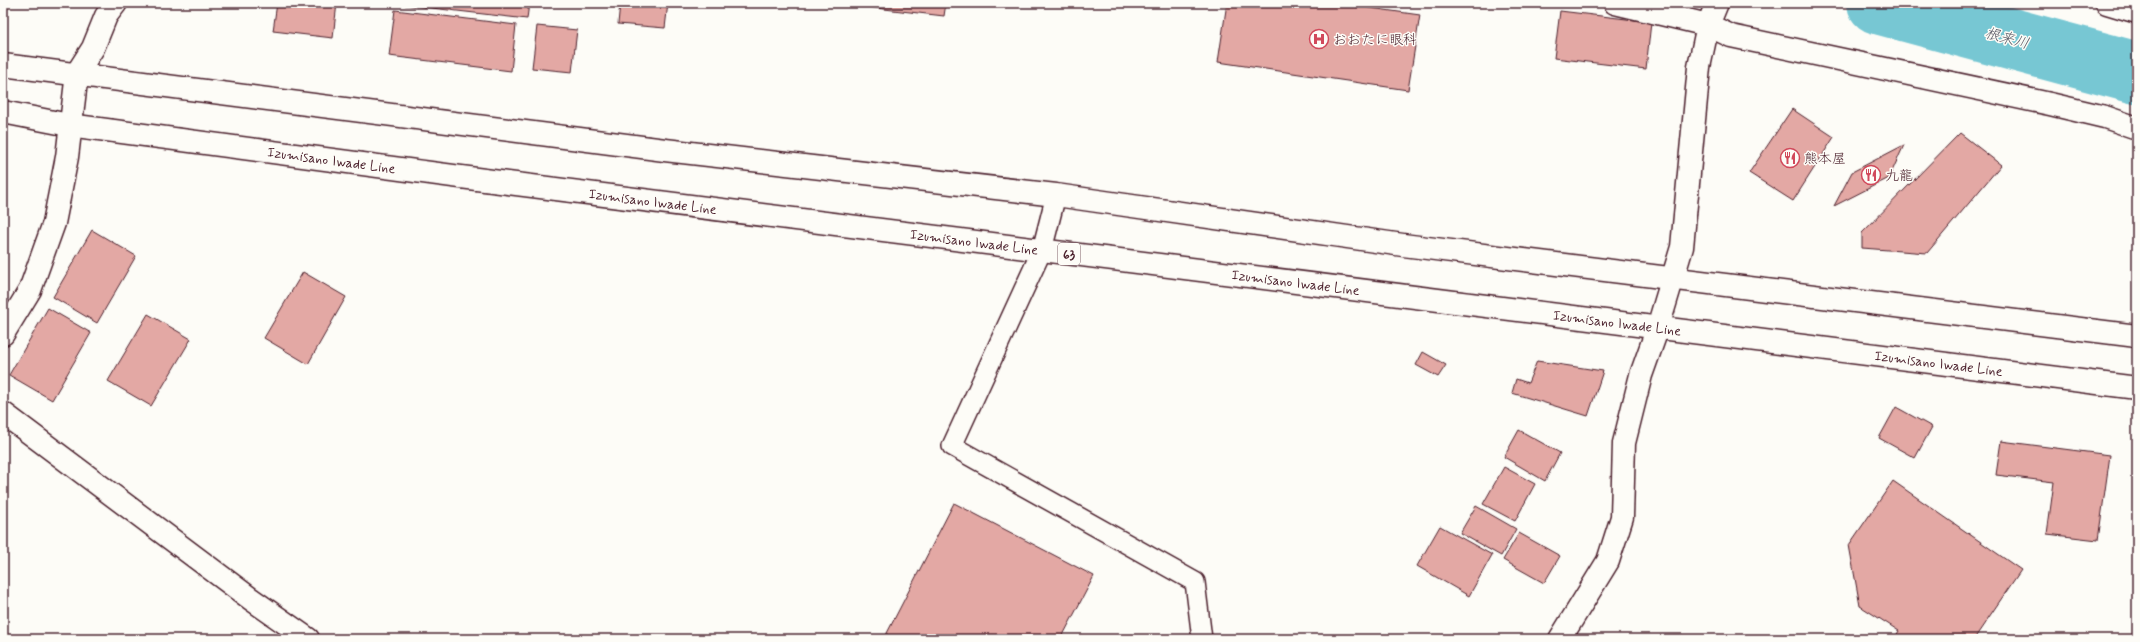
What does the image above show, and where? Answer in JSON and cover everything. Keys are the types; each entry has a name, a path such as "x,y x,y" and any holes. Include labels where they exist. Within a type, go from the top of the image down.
{"main road":[{"path":"3,334 30,290 54,223 67,157 77,73 93,48 106,16 116,3"},
{"path":"1615,3 1708,25 1731,36 2050,104 2105,117 2137,128"},
{"path":"1560,639 1608,561 1622,517 1624,443 1641,375 1658,328 1682,247 1699,66 1708,25 1717,3"},
{"path":"2107,3 2137,12"},
{"path":"3,65 77,73 142,84 666,150 1056,196 1403,245 2137,336"},
{"name":"Izumisano Iwade Line","path":"3,112 70,125 1042,250 2137,388"},
{"path":"3,413 251,599 308,639"}],"lane":[{"path":"1056,196 1042,250 952,446 1195,582 1202,639"}],"building":[{"path":"277,3 337,3 333,38 273,31"},
{"path":"405,3 529,3 527,19 405,5"},
{"path":"620,3 668,3 665,28 618,24"},
{"path":"833,3 946,3 944,16"},
{"name":"おおたに眼科","path":"1227,3 1335,3 1420,15 1408,90 1218,62"},
{"path":"395,10 516,25 511,71 389,56"},
{"path":"1560,11 1651,22 1646,69 1554,58"},
{"path":"537,26 577,30 572,72 532,68"},
{"name":"熊本屋","path":"1792,109 1834,137 1793,201 1749,173"},
{"path":"1960,133 2001,165 1927,253 1862,248 1862,233"},
{"name":"九龍","path":"1904,145 1889,178 1834,206 1852,172"},
{"path":"92,230 136,256 97,323 53,297"},
{"path":"303,272 346,297 308,364 264,338"},
{"path":"48,308 91,333 52,400 9,375"},
{"path":"148,314 191,339 151,406 108,381"},
{"path":"1423,352 1446,365 1438,377 1416,365"},
{"path":"1537,361 1603,371 1588,416 1512,393 1516,379 1528,383"},
{"path":"1896,407 1932,427 1915,458 1879,438"},
{"path":"1519,430 1560,453 1545,481 1504,457"},
{"path":"2001,441 2110,455 2098,540 2047,534 2054,482 1996,475"},
{"path":"1504,467 1535,484 1515,521 1483,504"},
{"path":"1893,481 2021,570 1974,639 1894,639 1899,631 1860,606 1849,545"},
{"path":"954,503 1094,576 1061,639 884,639"},
{"path":"1476,506 1516,529 1501,556 1460,533"},
{"path":"1440,526 1492,555 1469,596 1417,566"},
{"path":"1519,533 1560,556 1544,583 1503,560"}],"waterway":[{"name":"根来川","path":"1878,3 2137,73"}],"place":[{"name":"おおたに眼科","path":"1319,39"},
{"name":"熊本屋","path":"1790,158"},
{"name":"九龍","path":"1871,175"}]}
